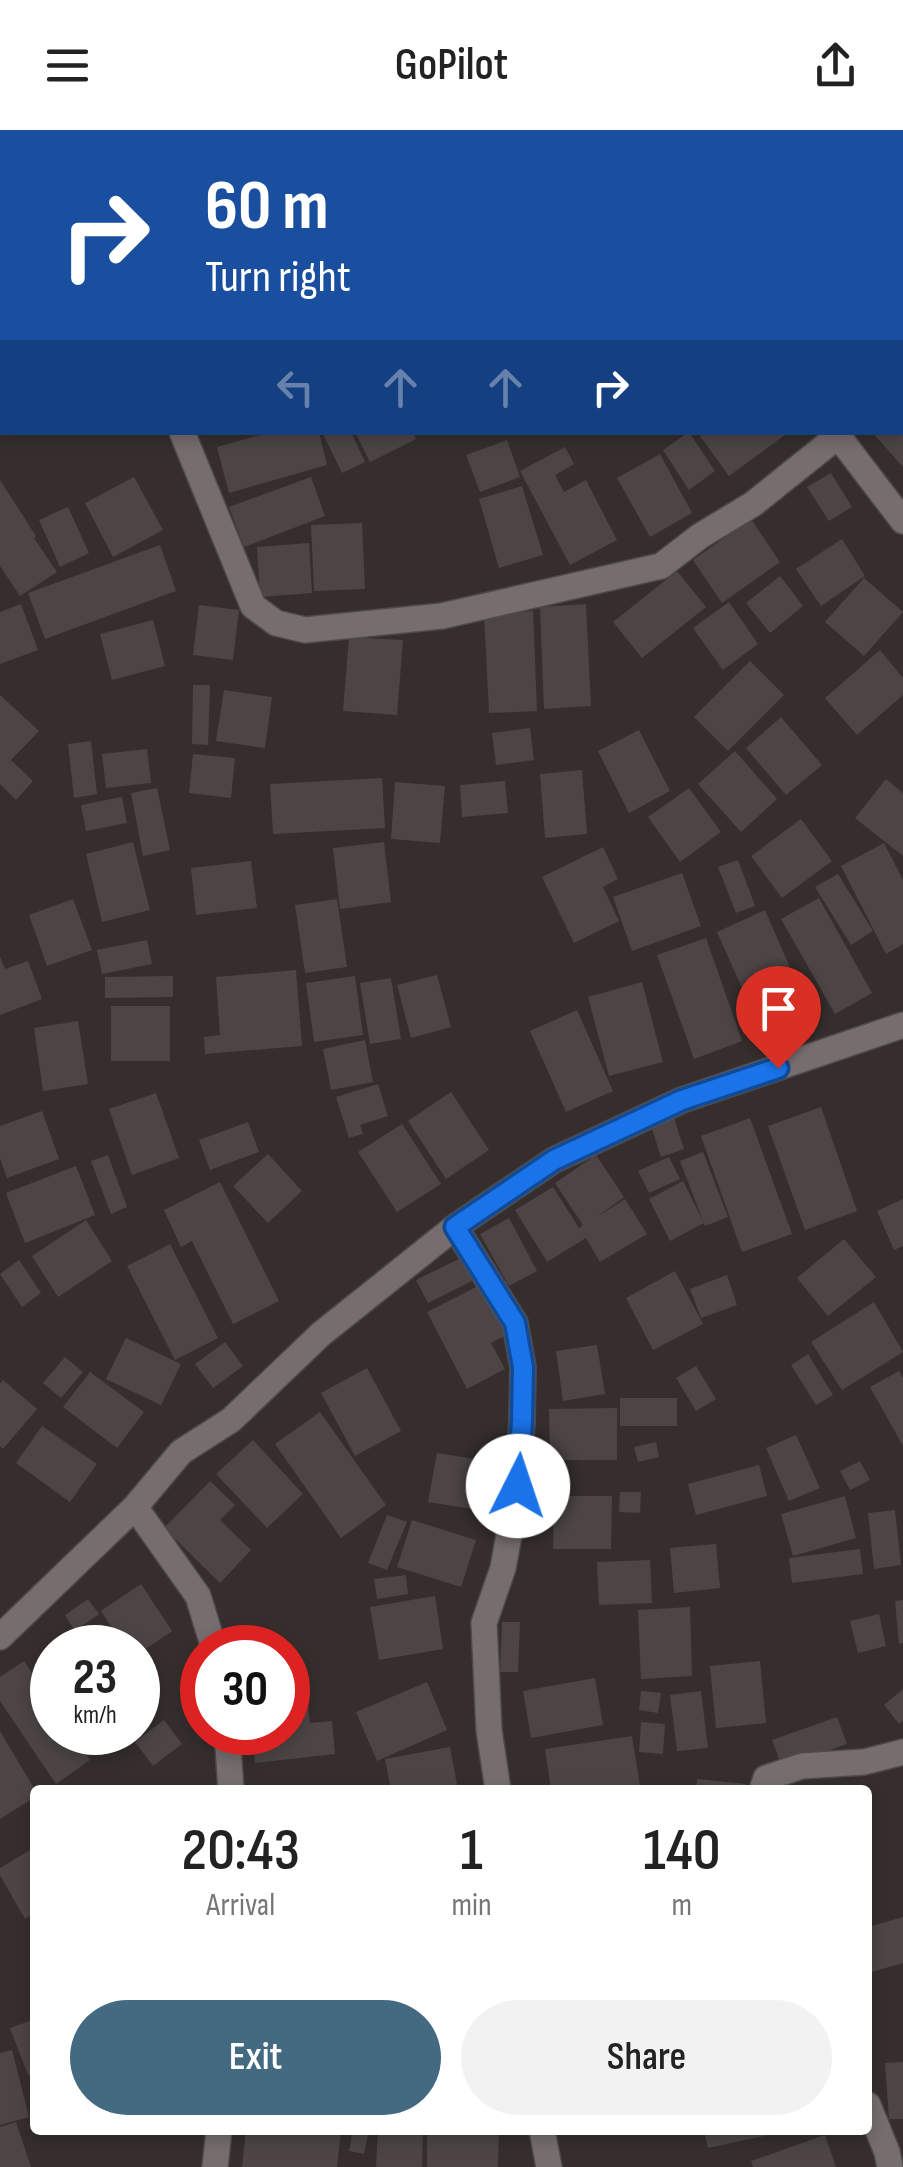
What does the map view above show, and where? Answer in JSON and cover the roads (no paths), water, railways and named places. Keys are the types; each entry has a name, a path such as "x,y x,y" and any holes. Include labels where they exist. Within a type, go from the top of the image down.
{"street":[{"path":"183,435 254,606 276,623 305,630 442,616 661,566 700,536 753,504 835,435"},
{"path":"837,435 903,522"},
{"path":"0,1638 135,1507 181,1452 231,1420 321,1334 455,1227 554,1160 682,1100 903,1025"},
{"path":"455,1227 515,1323 523,1367 518,1486 504,1568 484,1624 489,1730 497,1785"},
{"path":"135,1507 198,1596 207,1625"},
{"path":"764,1785 766,1778 802,1766 864,1762 903,1752"},
{"path":"229,1755 230,1785"},
{"path":"872,2115 890,2167"},
{"path":"215,2167 218,2135"},
{"path":"543,2135 549,2167"}]}
